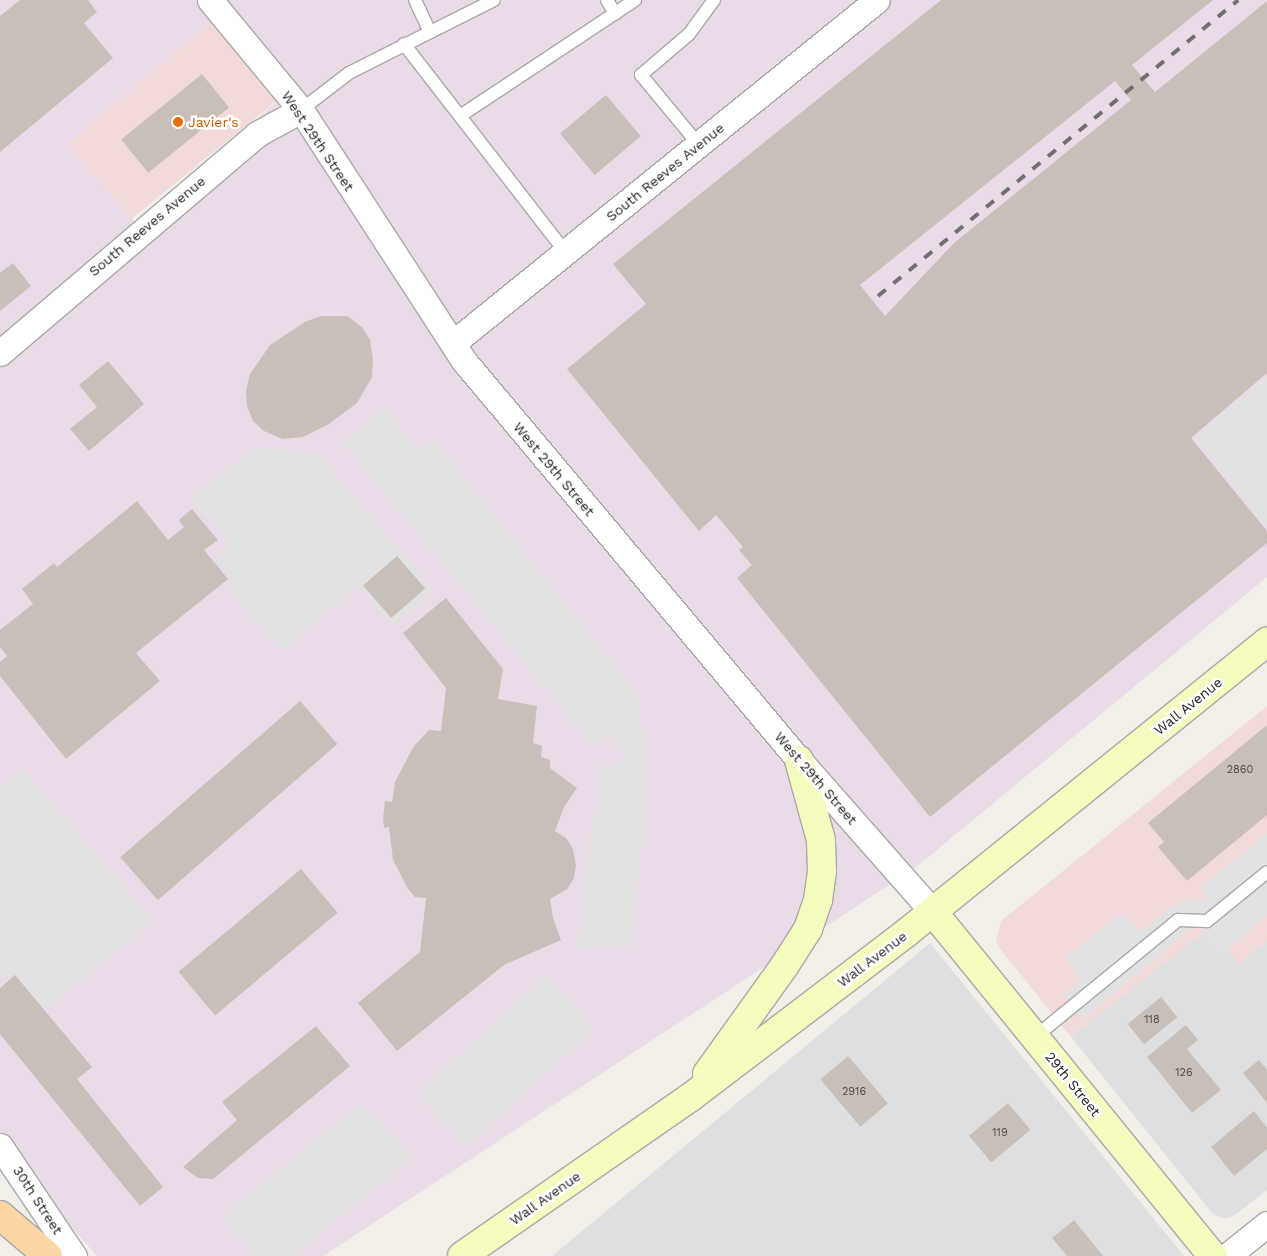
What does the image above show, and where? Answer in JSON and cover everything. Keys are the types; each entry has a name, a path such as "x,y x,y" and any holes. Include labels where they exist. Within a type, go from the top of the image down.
{"main road":[{"name":"Wall Avenue","path":"462,1256 691,1097 933,912 1267,642"},
{"path":"691,1097 785,965 808,929 818,900 822,871 820,840 799,760"},
{"name":"29th Street","path":"933,912 1213,1256"},
{"name":"30th Street","path":"0,1215 48,1256"}],"street":[{"name":"West 29th Street","path":"210,0 301,110 464,361 799,760 933,912"},
{"name":"South Reeves Avenue","path":"452,344 877,0"},
{"name":"South Reeves Avenue","path":"0,353 257,134 301,110"},
{"name":"30th Street","path":"0,1146 74,1256"},
{"path":"1227,1256 1267,1224"}],"lane":[{"path":"415,0 430,32"},
{"path":"301,110 349,73 494,0"},
{"path":"608,0 615,14"},
{"path":"460,116 635,0"},
{"path":"699,144 641,75 689,34 714,0"},
{"path":"404,44 566,253"},
{"path":"1035,1038 1178,920 1207,920 1267,872"}],"shaded area":[{"path":"0,0 1267,0 1267,577 915,868 323,1256 97,1256 0,1145","holes":["212,22 277,102 135,222 67,144"]},
{"path":"212,22 276,101 129,220 65,141"},
{"path":"1267,377 1267,527 1195,437"},
{"path":"384,408 417,449 433,439 640,697 646,802 632,947 575,949 600,764 619,767 624,751 609,737 593,747 343,443"},
{"path":"256,447 317,453 434,591 393,626 359,586 281,651 225,587 234,579 215,559 231,545 190,499"},
{"path":"1267,706 1267,941 1239,964 1210,927 1071,1037 1000,949 996,940 1001,921"},
{"path":"23,769 153,921 46,1009 14,972 3,981 0,977 0,787"},
{"path":"1267,833 1267,915 1220,955 1196,924 1082,1020 1063,996 1081,980 1065,958 1121,913 1141,932 1166,911 1184,901 1208,898 1201,887"},
{"path":"1210,927 1239,964 1267,941 1267,1190 1235,1215 1225,1219 1213,1214 1071,1037"},
{"path":"930,943 1184,1256 552,1256"},
{"path":"546,975 595,1028 467,1147 418,1094"},
{"path":"361,1104 414,1157 292,1256 255,1256 222,1217"}],"building":[{"path":"20,0 88,0 97,12 84,23 113,58 0,152 0,16"},
{"path":"941,0 1213,0 1132,65 1155,92 1267,1 1267,373 1191,438 1267,531 1267,543 930,817 737,578 752,565 739,550 743,547 716,515 699,531 567,369 646,304 613,264","holes":["1115,81 1131,100 954,243 885,316 860,285"]},
{"path":"202,74 229,107 148,173 121,139"},
{"path":"606,95 641,136 595,175 560,134"},
{"path":"13,263 31,286 0,311 0,273"},
{"path":"321,316 347,316 362,327 370,340 373,360 372,377 357,403 329,424 303,437 282,439 264,431 253,421 247,406 246,391 250,374 270,345 305,322"},
{"path":"108,361 144,404 89,451 70,429 97,407 79,385"},
{"path":"137,501 168,540 184,527 179,520 192,509 218,540 204,550 228,579 136,653 160,681 66,759 0,676 0,662 7,656 0,647 0,630 33,604 22,589 54,563 57,567"},
{"path":"397,556 425,588 391,618 363,586"},
{"path":"446,598 503,669 498,699 537,706 533,743 542,746 541,757 550,760 550,768 577,788 564,807 555,831 566,838 573,849 576,865 574,878 567,889 550,899 553,918 561,940 504,965 397,1051 358,1003 420,952 426,898 415,897 408,889 393,860 389,827 384,828 383,819 385,801 392,802 395,782 414,746 429,730 441,731 446,688 403,633"},
{"path":"300,701 337,744 158,900 120,857"},
{"path":"1267,725 1267,815 1187,881 1158,847 1164,842 1148,823"},
{"path":"301,869 338,913 215,1016 178,972"},
{"path":"15,975 92,1067 77,1079 163,1187 140,1206 0,1034 0,988"},
{"path":"1161,997 1177,1017 1144,1044 1128,1024"},
{"path":"1186,1025 1198,1040 1187,1049 1221,1090 1192,1113 1147,1057"},
{"path":"316,1026 350,1066 213,1179 198,1178 183,1167 237,1120 222,1102"},
{"path":"848,1056 888,1103 860,1127 820,1079"},
{"path":"1259,1060 1267,1070 1267,1103 1243,1073"},
{"path":"1008,1103 1030,1130 991,1163 969,1136"},
{"path":"1254,1111 1267,1128 1267,1149 1234,1176 1211,1147"},
{"path":"1074,1220 1103,1256 1067,1256 1052,1238"}],"railway":[{"path":"878,296 1238,0"}],"place":[{"name":"Javier's","path":"178,122"}]}
